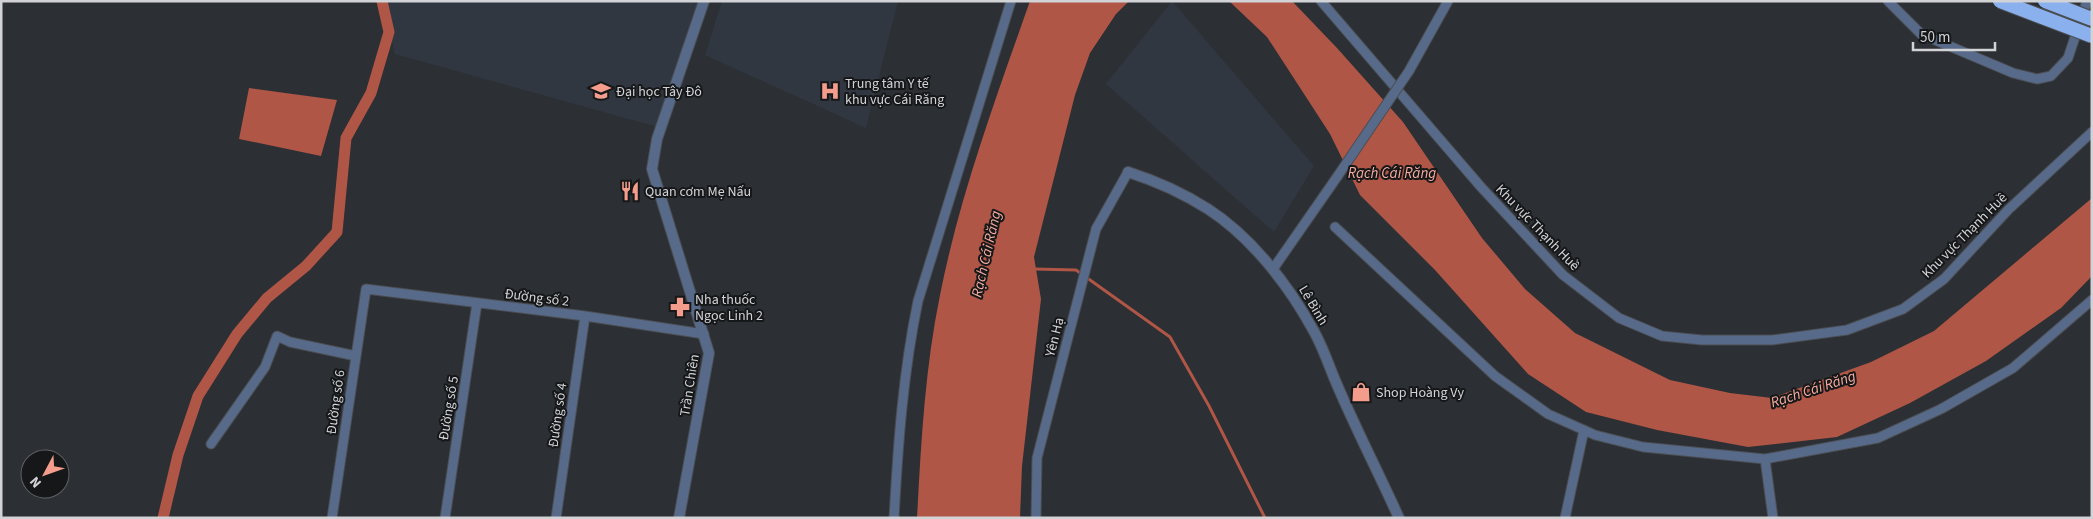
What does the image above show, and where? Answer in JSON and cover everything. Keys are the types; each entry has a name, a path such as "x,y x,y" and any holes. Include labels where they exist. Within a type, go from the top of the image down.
{"highway":[{"path":"2000,1 2092,36"},
{"path":"2045,1 2092,19"}],"street":[{"name":"Trần Chiên","path":"679,518 709,353 652,169 657,139 704,1"},
{"path":"894,518 901,415 909,344 918,301 1011,1"},
{"name":"Khu vực Thạnh Huề","path":"1321,1 1481,187 1563,274 1619,318 1662,336 1702,340 1772,340 1848,330 1903,309 1944,279 2008,210 2092,132"},
{"path":"1273,269 1409,71 1448,1"},
{"path":"1888,1 1921,34 2013,72 2037,79 2051,76 2068,58 2087,1"},
{"name":"Lê Bình","path":"1128,172 1185,196 1209,209 1242,237 1273,269 1291,292 1313,329 1399,518"},
{"name":"Yên Hạ","path":"1036,518 1037,458 1085,270 1096,229 1128,172"},
{"path":"1335,227 1495,376 1548,414 1595,435 1643,447 1765,459 1878,438 1941,409 2013,368 2092,300"},
{"name":"Đường số 2","path":"366,289 585,316 704,334"},
{"name":"Đường số 6","path":"332,518 366,289"},
{"name":"Đường số 5","path":"445,518 477,303"},
{"name":"Đường số 4","path":"556,518 585,316"},
{"path":"211,444 265,367 277,336 290,342 356,356"},
{"path":"1565,518 1584,430"},
{"path":"1765,459 1773,518"}],"shaded area":[{"name":"Đại học Tây Đô","path":"382,1 704,1 661,128 395,54"},
{"name":"Trung tâm Y tế khu vực Cái Răng","path":"722,1 898,1 866,128 705,55"},
{"path":"1172,1 1314,166 1274,232 1106,84"}],"water":[{"name":"Rạch Cái Răng","path":"1030,1 1129,1 1116,14 1090,53 1075,95 1034,257 1041,299 1022,466 1020,518 917,518 927,378 935,322 948,257 968,183"},
{"name":"Rạch Cái Răng","path":"1229,1 1292,1 1403,122 1482,238 1525,289 1575,333 1670,380 1730,393 1772,398 1871,362 1934,331 2092,198 2092,276 2061,308 1986,361 1910,403 1837,437 1748,447 1657,430 1586,412 1528,374 1435,270 1360,195 1330,134 1267,37"},
{"path":"249,88 337,100 321,156 239,139"}],"waterway":[{"path":"163,518 178,455 198,396 237,334 267,298 306,266 337,232 346,138 371,93 389,32 382,1"},
{"path":"1034,269 1076,270 1170,337 1209,406 1265,518"}],"place":[{"name":"Đại học Tây Đô","path":"601,91"},
{"name":"Trung tâm Y tế khu vực Cái Răng","path":"830,91"},
{"name":"Quan cơm Mẹ Nấu","path":"630,191"},
{"name":"Nha thuốc Ngọc Linh 2","path":"680,307"},
{"name":"Shop Hoàng Vy","path":"1361,392"}]}
